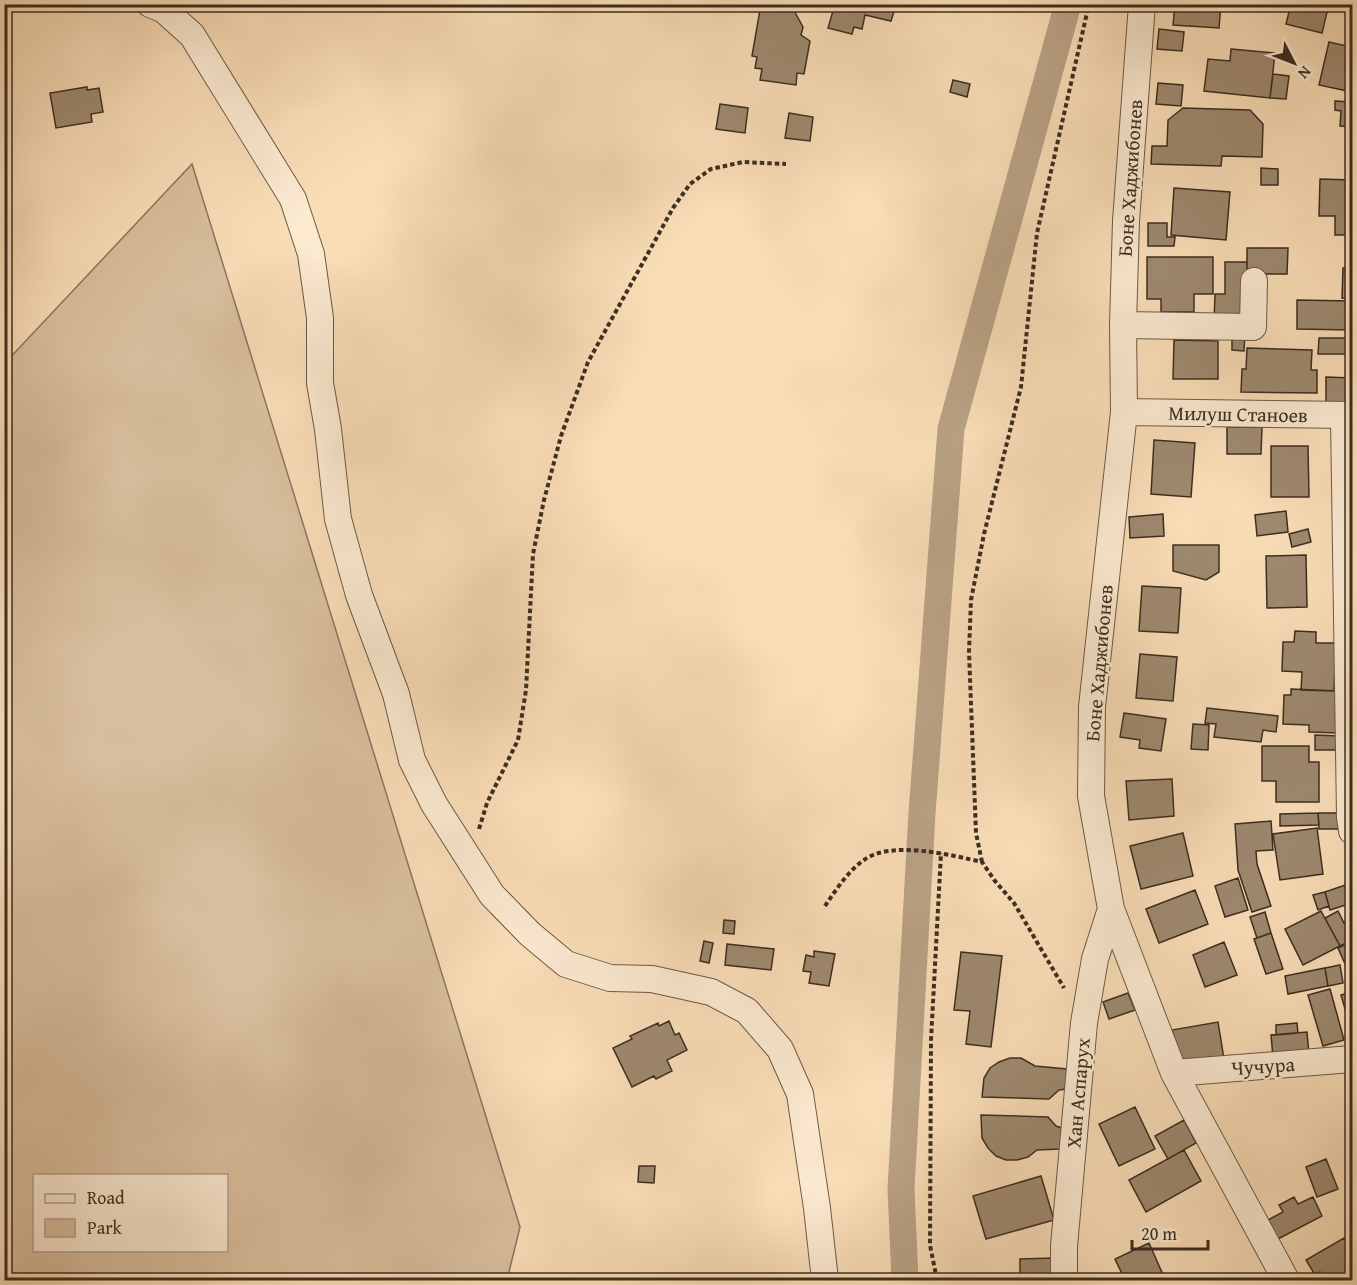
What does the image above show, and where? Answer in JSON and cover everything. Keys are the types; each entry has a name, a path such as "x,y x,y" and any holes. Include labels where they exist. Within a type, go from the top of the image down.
{"street":[{"path":"150,4 164,10 192,35 293,199 313,265 320,318 320,383 328,429 338,519 359,595 396,694 412,760 434,804 492,895 530,934 566,964 610,978 652,979 711,992 747,1011 780,1048 800,1094 818,1208 825,1281"},
{"name":"Боне Хаджибонев","path":"1142,4 1126,221 1123,325 1124,412 1092,707 1091,796 1111,909 1174,1073 1286,1281"},
{"path":"1123,325 1253,327 1254,281"},
{"name":"Милуш Станоев","path":"1124,412 1348,416"},
{"path":"1348,416 1350,805 1353,831"},
{"name":"Хан Аспарух","path":"1064,1281 1064,1246 1084,1023 1095,960 1111,909"},
{"name":"Чучура","path":"1174,1073 1353,1059"}],"path":[{"path":"1084,1023 1014,903 982,862 976,833 969,652 971,600 984,534 1021,387 1036,233 1089,4"},
{"path":"469,860 488,803 518,740 526,690 535,543 561,436 588,362 673,208 690,184 711,169 743,162 786,164"},
{"path":"825,906 843,879 865,860 883,851 941,853 982,862"},
{"path":"937,1281 930,1245 931,1052 941,853"}],"green space":[{"path":"192,164 520,1227 507,1280 5,1280 5,363"}],"building":[{"path":"761,4 791,5 803,27 801,35 810,41 804,74 797,73 796,85 760,80 762,69 755,68 757,57 752,56"},
{"path":"835,4 901,4 896,5 891,21 865,15 862,29 854,27 852,34 828,28"},
{"path":"1175,4 1221,4 1219,28 1173,25"},
{"path":"1291,4 1329,4 1322,33 1286,24"},
{"path":"1159,29 1184,32 1182,51 1157,49"},
{"path":"1329,42 1352,47 1352,92 1319,85"},
{"path":"1231,49 1275,53 1270,98 1204,91 1208,59 1230,61"},
{"path":"1273,74 1289,76 1286,99 1270,98"},
{"path":"953,80 970,84 967,97 950,92"},
{"path":"1158,83 1183,85 1181,106 1156,104"},
{"path":"87,87 87,90 99,88 103,112 91,114 92,122 56,128 50,93"},
{"path":"1335,101 1352,102 1352,127 1340,126 1341,111 1335,110"},
{"path":"720,104 748,108 745,133 716,129"},
{"path":"1183,108 1250,110 1263,124 1262,157 1222,156 1221,166 1151,164 1152,146 1167,146 1168,120"},
{"path":"789,113 813,117 810,141 785,138"},
{"path":"1261,168 1278,169 1278,185 1261,185"},
{"path":"1320,179 1352,180 1352,235 1335,235 1335,216 1319,216"},
{"path":"1174,188 1230,192 1226,240 1171,235"},
{"path":"1148,223 1167,223 1167,237 1175,237 1174,246 1148,246"},
{"path":"1247,248 1288,248 1287,274 1247,274"},
{"path":"1147,257 1213,257 1213,294 1194,294 1194,312 1161,312 1161,299 1147,299"},
{"path":"1225,262 1247,262 1246,322 1214,322 1215,294 1225,294"},
{"path":"1343,268 1352,268 1352,299 1342,298"},
{"path":"1297,300 1352,301 1352,330 1297,329"},
{"path":"1232,333 1245,333 1244,351 1232,350"},
{"path":"1319,338 1350,338 1349,354 1318,354"},
{"path":"1174,340 1218,341 1218,379 1173,379"},
{"path":"1247,348 1312,350 1311,370 1317,370 1317,393 1241,392 1242,369 1246,369"},
{"path":"1326,377 1352,378 1352,402 1326,402"},
{"path":"1227,427 1262,427 1261,454 1227,454"},
{"path":"1154,440 1195,443 1191,497 1151,494"},
{"path":"1271,446 1308,446 1309,497 1271,497"},
{"path":"1286,511 1288,532 1257,536 1255,515"},
{"path":"1163,514 1164,536 1130,538 1129,517"},
{"path":"1308,529 1311,542 1292,547 1289,534"},
{"path":"1173,545 1219,545 1219,572 1206,580 1173,571"},
{"path":"1306,555 1307,607 1267,608 1266,556"},
{"path":"1142,586 1181,588 1178,633 1139,631"},
{"path":"1295,631 1316,632 1316,643 1336,643 1334,691 1301,690 1302,672 1282,671 1283,642 1294,642"},
{"path":"1140,654 1177,657 1173,701 1136,698"},
{"path":"1291,689 1338,691 1337,733 1309,732 1309,725 1283,724 1284,695 1291,695"},
{"path":"1207,708 1278,716 1276,732 1263,730 1261,742 1214,737 1216,724 1205,723"},
{"path":"1124,713 1166,719 1161,751 1139,748 1140,740 1120,737"},
{"path":"1193,724 1209,725 1208,750 1191,749"},
{"path":"1315,735 1339,736 1338,750 1315,750"},
{"path":"1262,746 1309,746 1309,762 1319,762 1319,802 1276,802 1276,781 1262,781"},
{"path":"1172,779 1174,816 1129,820 1126,781"},
{"path":"1318,813 1338,813 1339,829 1319,829"},
{"path":"1318,813 1319,825 1280,826 1280,814"},
{"path":"1271,821 1273,850 1256,851 1257,864 1271,906 1252,912 1238,870 1235,824"},
{"path":"1317,828 1323,874 1280,880 1273,834"},
{"path":"1183,833 1193,876 1141,889 1130,846"},
{"path":"1238,878 1248,910 1225,917 1215,886"},
{"path":"1351,883 1352,903 1330,910 1325,892"},
{"path":"1195,890 1208,924 1159,943 1146,909"},
{"path":"1325,892 1329,906 1318,910 1313,895"},
{"path":"1321,911 1340,946 1303,965 1285,929"},
{"path":"1338,911 1352,932 1352,940 1340,946 1325,918"},
{"path":"1265,912 1271,933 1257,938 1250,917"},
{"path":"724,920 735,921 734,934 723,933"},
{"path":"1271,933 1283,969 1266,974 1254,939"},
{"path":"704,941 713,943 709,963 700,961"},
{"path":"1352,941 1352,965 1346,966 1338,948"},
{"path":"1224,942 1237,975 1205,987 1193,955"},
{"path":"727,944 774,949 771,970 725,965"},
{"path":"814,951 835,954 829,986 809,983 811,972 803,971 806,955 814,957"},
{"path":"961,952 1002,956 991,1047 966,1044 970,1011 954,1010"},
{"path":"1340,965 1343,983 1328,986 1325,968"},
{"path":"1325,968 1328,986 1288,994 1285,976"},
{"path":"1330,989 1344,1040 1323,1046 1308,995"},
{"path":"1352,992 1352,1033 1341,995"},
{"path":"1128,993 1135,1010 1109,1019 1103,1002"},
{"path":"669,1021 675,1035 679,1033 687,1050 667,1060 672,1071 656,1079 654,1076 632,1087 613,1048 632,1039 630,1036 658,1023 659,1026"},
{"path":"1218,1022 1224,1059 1182,1063 1172,1030"},
{"path":"1297,1023 1298,1033 1276,1035 1276,1025"},
{"path":"1307,1032 1309,1054 1273,1057 1271,1035"},
{"path":"1010,1058 1021,1058 1035,1066 1067,1069 1066,1089 1059,1090 1049,1099 982,1097 984,1078 990,1068"},
{"path":"1135,1107 1155,1149 1119,1166 1099,1124"},
{"path":"981,1115 1048,1117 1056,1126 1062,1128 1060,1149 1037,1150 1028,1157 1017,1160 1006,1160 996,1156 982,1138"},
{"path":"1184,1120 1196,1143 1168,1159 1155,1136"},
{"path":"1184,1150 1201,1181 1146,1212 1129,1180"},
{"path":"1326,1159 1338,1189 1317,1197 1306,1167"},
{"path":"639,1166 655,1166 654,1183 638,1182"},
{"path":"1041,1176 1054,1220 986,1239 973,1196"},
{"path":"1294,1197 1298,1204 1313,1197 1322,1216 1278,1239 1268,1220 1283,1212 1279,1205"},
{"path":"1344,1238 1352,1252 1352,1273 1339,1280 1324,1280 1320,1272 1315,1275 1306,1260"},
{"path":"1149,1243 1164,1277 1157,1280 1125,1280 1115,1259"},
{"path":"1053,1258 1053,1280 1020,1280 1020,1259"}],"waterway":[{"path":"905,1280 901,1189 922,813 951,429 1068,4"}]}
